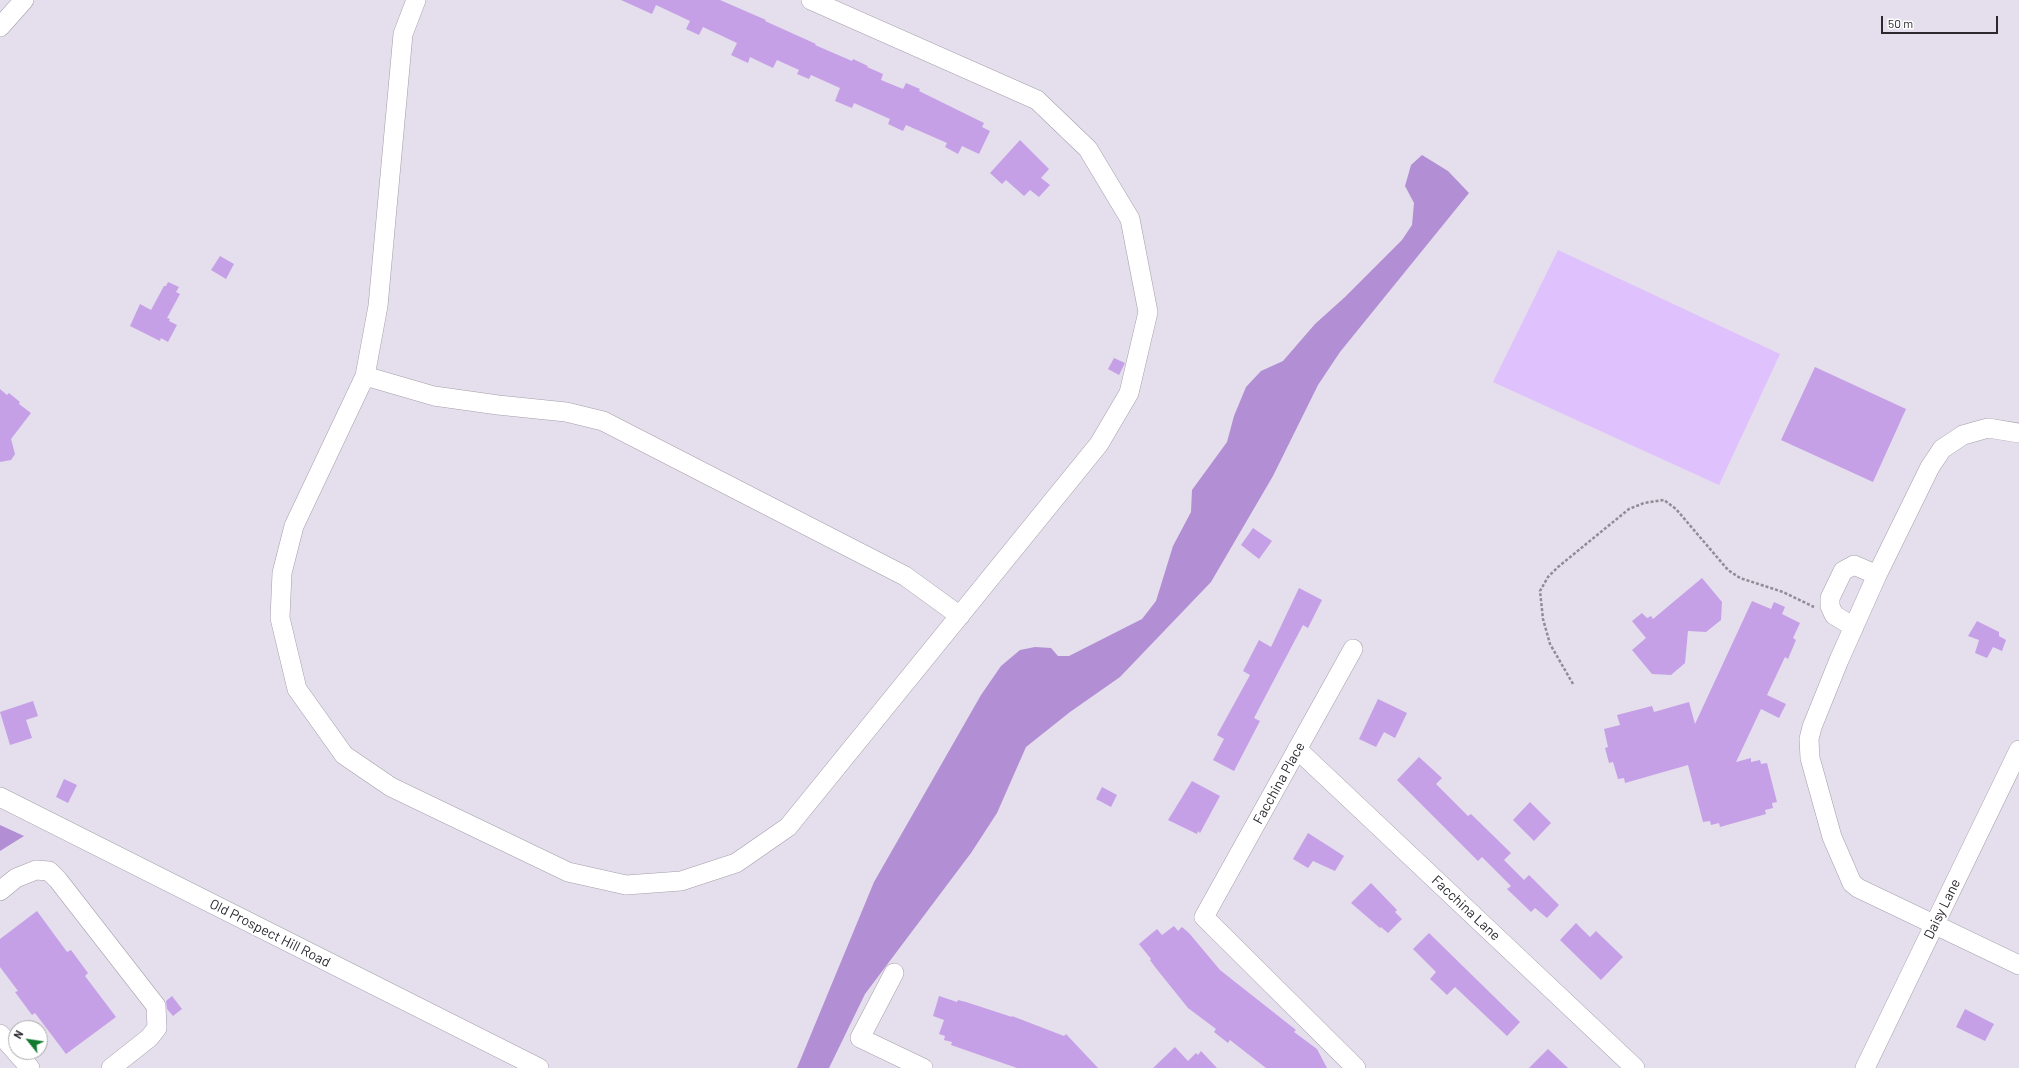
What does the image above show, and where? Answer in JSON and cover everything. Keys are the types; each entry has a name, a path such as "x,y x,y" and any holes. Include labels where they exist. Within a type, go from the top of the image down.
{"street":[{"path":"0,27 24,0"},
{"path":"416,0 403,34 378,306 365,376 294,526 282,573 280,618 297,688 344,755 385,783 568,872 626,885 681,881 736,864 788,827 1099,444 1129,394 1148,312 1130,219 1088,149 1037,100 811,0"},
{"path":"365,376 434,396 498,405 566,412 603,421 905,576 960,616"},
{"path":"2019,433 1988,428 1963,435 1942,449 1930,467 1877,575 1839,660 1812,727 1809,739 1810,758 1832,837 1852,883 1858,888 1934,926 2019,966"},
{"path":"1854,627 1834,615 1830,606 1830,598 1844,571 1854,565 1877,575"},
{"name":"Facchina Place","path":"1353,650 1204,917 1356,1068"},
{"name":"Facchina Lane","path":"1297,749 1635,1068"},
{"name":"Daisy Lane","path":"1865,1068 2019,750"},
{"name":"Old Prospect Hill Road","path":"0,797 539,1068"},
{"path":"0,891 16,878 36,870 49,871 58,880 156,1006 157,1028 149,1038 111,1068"},
{"path":"894,973 860,1038 923,1068"},
{"path":"0,1034 30,1068"}],"path":[{"path":"1573,684 1550,644 1543,619 1540,591 1548,577 1558,567 1629,509 1644,502 1664,500 1676,509 1728,570 1740,578 1783,592 1834,615"}],"shaded area":[{"path":"1422,155 1448,171 1469,193 1340,352 1318,385 1273,476 1211,582 1120,677 1070,712 1026,747 997,813 971,853 865,994 829,1068 797,1068 874,882 981,695 1001,666 1020,650 1035,647 1051,648 1058,656 1069,656 1142,619 1156,601 1173,546 1191,512 1192,490 1227,442 1234,416 1246,387 1261,371 1283,361 1315,324 1345,297 1402,240 1412,225 1414,203 1405,186 1411,165"},
{"path":"1558,250 1780,354 1719,485 1493,382"},
{"path":"0,825 24,836 0,851"}],"building":[{"path":"621,0 720,0 766,20 765,21 816,44 815,45 852,61 853,59 868,66 867,67 883,74 881,80 903,89 906,83 920,89 919,91 984,123 982,127 990,131 979,154 962,146 958,154 945,147 947,143 906,125 903,131 888,124 890,119 854,103 852,108 835,101 840,88 811,75 809,79 797,74 799,70 777,60 773,68 750,57 748,63 731,55 737,43 703,27 699,35 686,29 690,21 656,5 652,14"},
{"path":"1020,140 1049,169 1041,178 1050,185 1039,197 1030,190 1024,196 1006,180 1002,184 990,173"},
{"path":"220,256 234,264 226,279 211,270"},
{"path":"168,282 179,287 176,292 180,294 167,318 170,319 169,321 177,325 168,342 161,338 160,341 130,326 140,304 151,310 164,286 166,286"},
{"path":"1114,358 1125,363 1119,375 1108,369"},
{"path":"1815,367 1906,409 1873,482 1781,440"},
{"path":"0,389 7,395 9,393 20,402 19,404 31,413 11,439 15,454 11,460 0,462"},
{"path":"1253,528 1272,541 1259,559 1241,545"},
{"path":"1702,578 1722,602 1721,620 1706,632 1688,631 1685,663 1671,675 1652,674 1632,650 1646,638 1632,621 1642,613 1647,618 1651,616 1653,619"},
{"path":"1299,588 1322,600 1308,628 1303,625 1254,718 1260,721 1234,771 1213,760 1224,739 1217,735 1250,675 1243,671 1259,640 1271,647"},
{"path":"1752,601 1771,609 1774,602 1785,607 1782,614 1800,623 1793,638 1796,640 1788,659 1785,657 1767,695 1786,704 1779,718 1761,709 1736,762 1751,758 1751,762 1760,760 1761,764 1767,763 1777,802 1772,803 1773,808 1765,810 1766,814 1720,827 1719,823 1711,825 1710,821 1703,822 1688,765 1625,783 1624,778 1618,779 1613,762 1609,763 1605,748 1608,747 1604,729 1620,725 1617,715 1652,706 1654,712 1689,702 1695,724"},
{"path":"1977,621 1999,632 1999,636 2006,640 2002,651 1993,647 1987,658 1975,653 1979,640 1968,636"},
{"path":"1378,699 1407,713 1395,738 1384,732 1376,747 1359,739"},
{"path":"33,701 38,716 26,720 32,738 10,745 0,712"},
{"path":"1419,757 1442,778 1436,784 1468,816 1471,814 1511,853 1504,860 1524,880 1529,875 1559,905 1547,918 1535,908 1531,912 1507,889 1511,886 1482,857 1478,861 1397,780"},
{"path":"64,779 77,785 68,803 56,797"},
{"path":"1192,781 1220,796 1200,833 1198,831 1197,834 1168,820"},
{"path":"1102,787 1117,795 1111,807 1096,799"},
{"path":"1530,802 1551,823 1534,841 1513,820"},
{"path":"1308,833 1344,856 1335,871 1313,861 1308,868 1293,859"},
{"path":"1371,883 1397,910 1395,912 1402,919 1388,933 1351,903"},
{"path":"37,911 67,952 71,950 88,973 85,976 116,1017 66,1054 48,1030 48,1020 40,1020 35,1013 32,1015 15,992 18,991 0,967 0,939"},
{"path":"1576,923 1590,937 1596,931 1623,957 1601,980 1560,940"},
{"path":"1174,926 1178,931 1182,927 1189,933 1220,970 1296,1030 1294,1032 1317,1049 1327,1068 1266,1068 1230,1040 1228,1043 1214,1032 1216,1029 1188,1008 1155,967 1150,960 1151,959 1139,944 1157,929 1162,935"},
{"path":"1429,933 1520,1022 1507,1036 1455,987 1447,995 1430,979 1436,972 1413,949"},
{"path":"172,996 182,1009 173,1016 167,1009 166,1001"},
{"path":"939,996 957,1002 958,1000 966,1002 1012,1016 1064,1036 1066,1034 1098,1068 1017,1068 951,1045 952,1042 944,1040 945,1036 939,1034 944,1020 933,1016"},
{"path":"1965,1009 1994,1024 1985,1041 1956,1027"},
{"path":"1175,1047 1188,1061 1196,1053 1198,1055 1201,1051 1217,1068 1153,1068"},
{"path":"1548,1049 1568,1068 1529,1068"}]}
